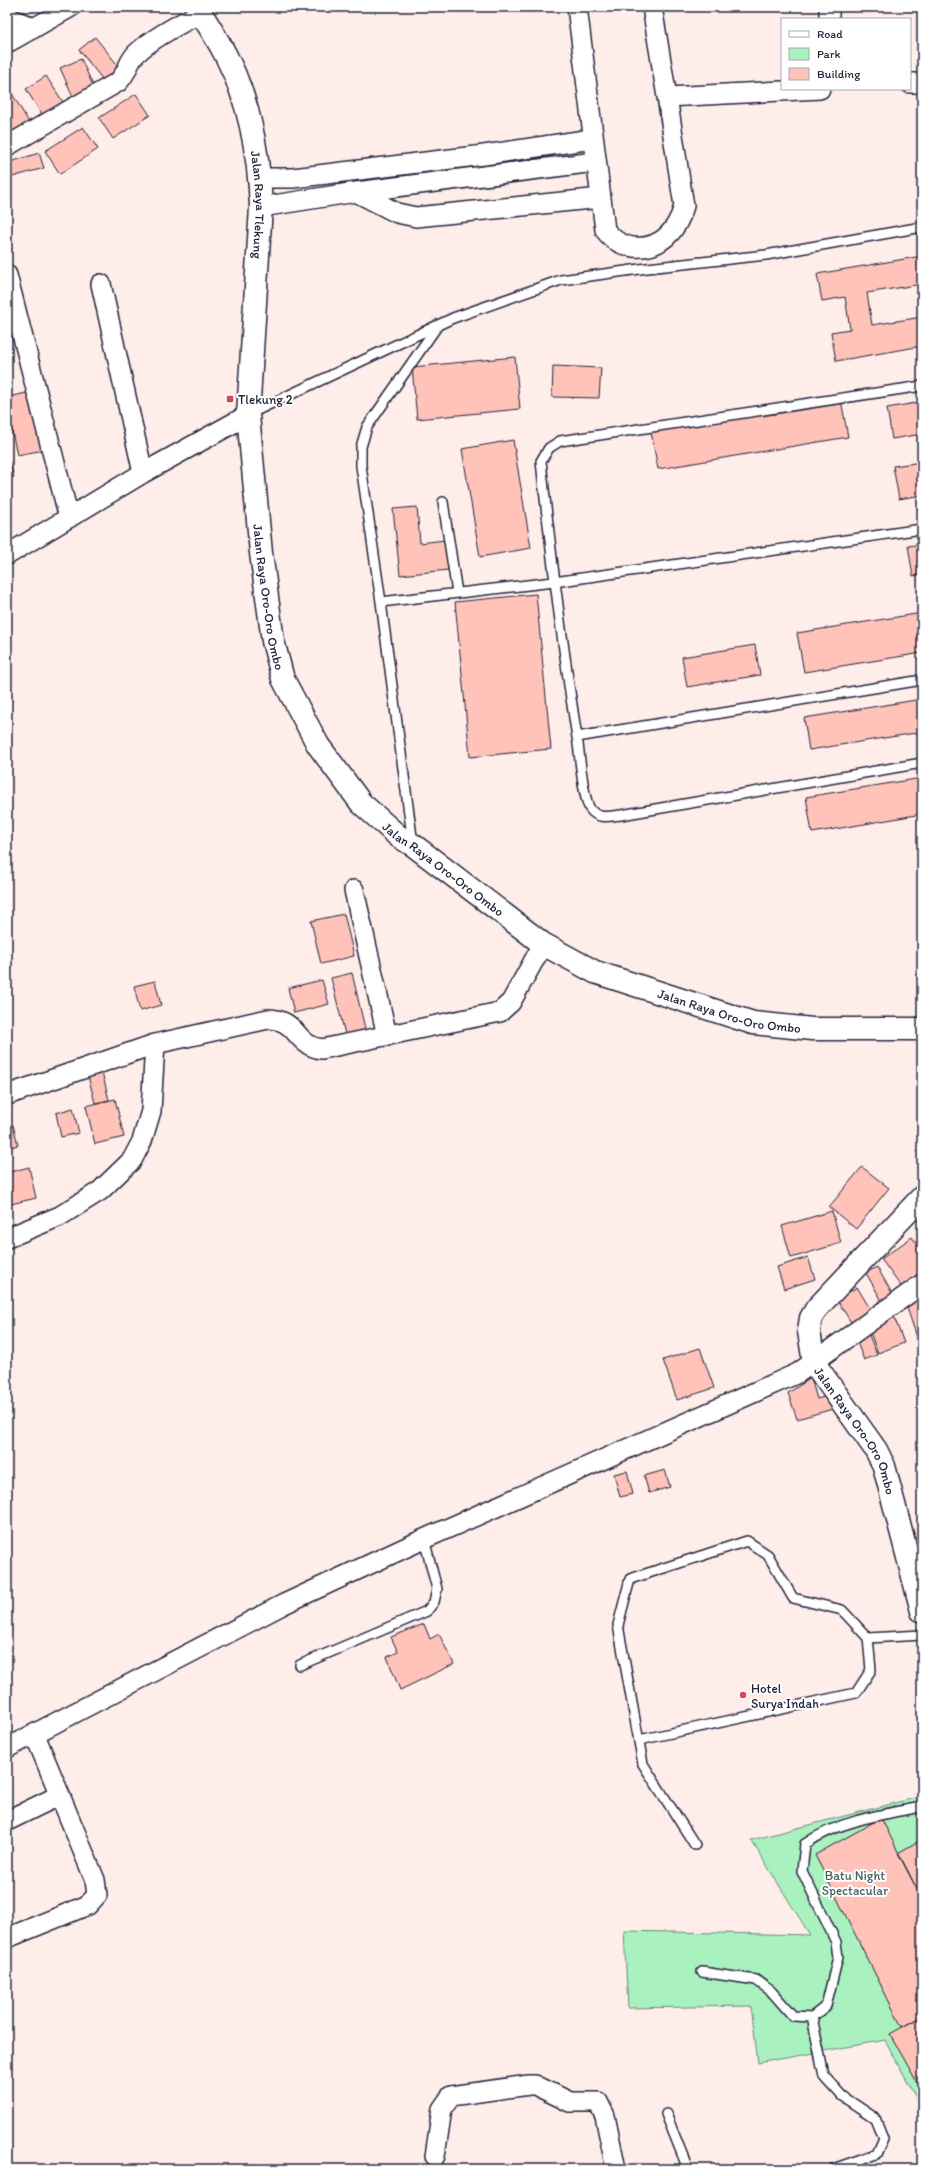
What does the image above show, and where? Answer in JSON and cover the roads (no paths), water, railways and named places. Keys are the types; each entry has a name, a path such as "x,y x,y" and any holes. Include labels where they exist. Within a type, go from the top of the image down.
{"main road":[{"name":"Jalan Raya Tlekung","path":"199,10 222,47 237,80 251,125 260,178 261,207 248,415"},
{"name":"Jalan Raya Oro-Oro Ombo","path":"248,415 262,560 273,641 283,679 318,745 361,803 398,836 413,845 543,944 595,972 753,1023 812,1029 922,1029"},
{"name":"Jalan Raya Oro-Oro Ombo","path":"922,1197 817,1308 811,1318 809,1331 814,1363 876,1450 884,1466 922,1611"}],"street":[{"path":"7,43 70,7"},
{"path":"577,7 592,139 605,230 610,238 627,246 644,248 656,245 675,229 684,206 652,7"},
{"path":"829,7 829,18"},
{"path":"7,146 118,82 126,75 129,63 137,52 199,10"},
{"path":"7,17 34,28"},
{"path":"911,83 922,83"},
{"path":"667,97 801,90"},
{"path":"260,178 293,178 484,155 592,139"},
{"path":"261,207 356,192 595,162"},
{"path":"356,192 397,213 416,217 600,198"},
{"path":"7,276 69,518"},
{"path":"101,284 143,473"},
{"path":"7,555 143,473 248,415"},
{"path":"354,890 387,1036"},
{"path":"7,1095 155,1044 268,1019 278,1019 287,1023 306,1044 312,1048 322,1049 500,1012 511,1002 543,944"},
{"path":"7,1238 60,1216 100,1191 132,1160 142,1140 151,1111 155,1044"},
{"path":"7,1748 35,1735 284,1604 424,1539 798,1373 814,1363 922,1284"},
{"path":"7,1938 88,1905 97,1895 95,1880 35,1735"},
{"path":"7,1821 60,1795"},
{"path":"435,2156 442,2109 451,2096 535,2085 570,2102 598,2102 605,2116 616,2169"}],"lane":[{"path":"248,415 453,318 562,280 647,268 766,255 922,227"},
{"path":"413,845 381,602 361,466 362,447 367,428 438,325"},
{"path":"922,386 560,441 549,448 540,461 554,582 577,738 587,803 594,813 605,817 922,762"},
{"path":"443,502 458,593"},
{"path":"381,602 554,582 922,529"},
{"path":"577,738 922,680"},
{"path":"300,1666 427,1611 434,1602 437,1589 424,1539"},
{"path":"638,1740 856,1693 871,1670 868,1638 842,1610 793,1598 768,1555 746,1541 630,1579 618,1625 638,1740 643,1764 695,1845"},
{"path":"868,1638 922,1635"},
{"path":"702,1972 756,1980 771,1991 794,2016 812,2017 826,2006 838,1957 836,1942 802,1871 805,1844 822,1832 888,1813 922,1807"},
{"path":"812,2017 824,2076 842,2096 875,2118 883,2138 876,2154 833,2169"},
{"path":"666,2114 688,2169"}],"place":[{"name":"Tlekung 2","path":"230,399"},
{"name":"Hotel Surya Indah","path":"743,1695"}],"park label":[{"name":"Batu Night Spectacular","path":"855,1882"}]}
